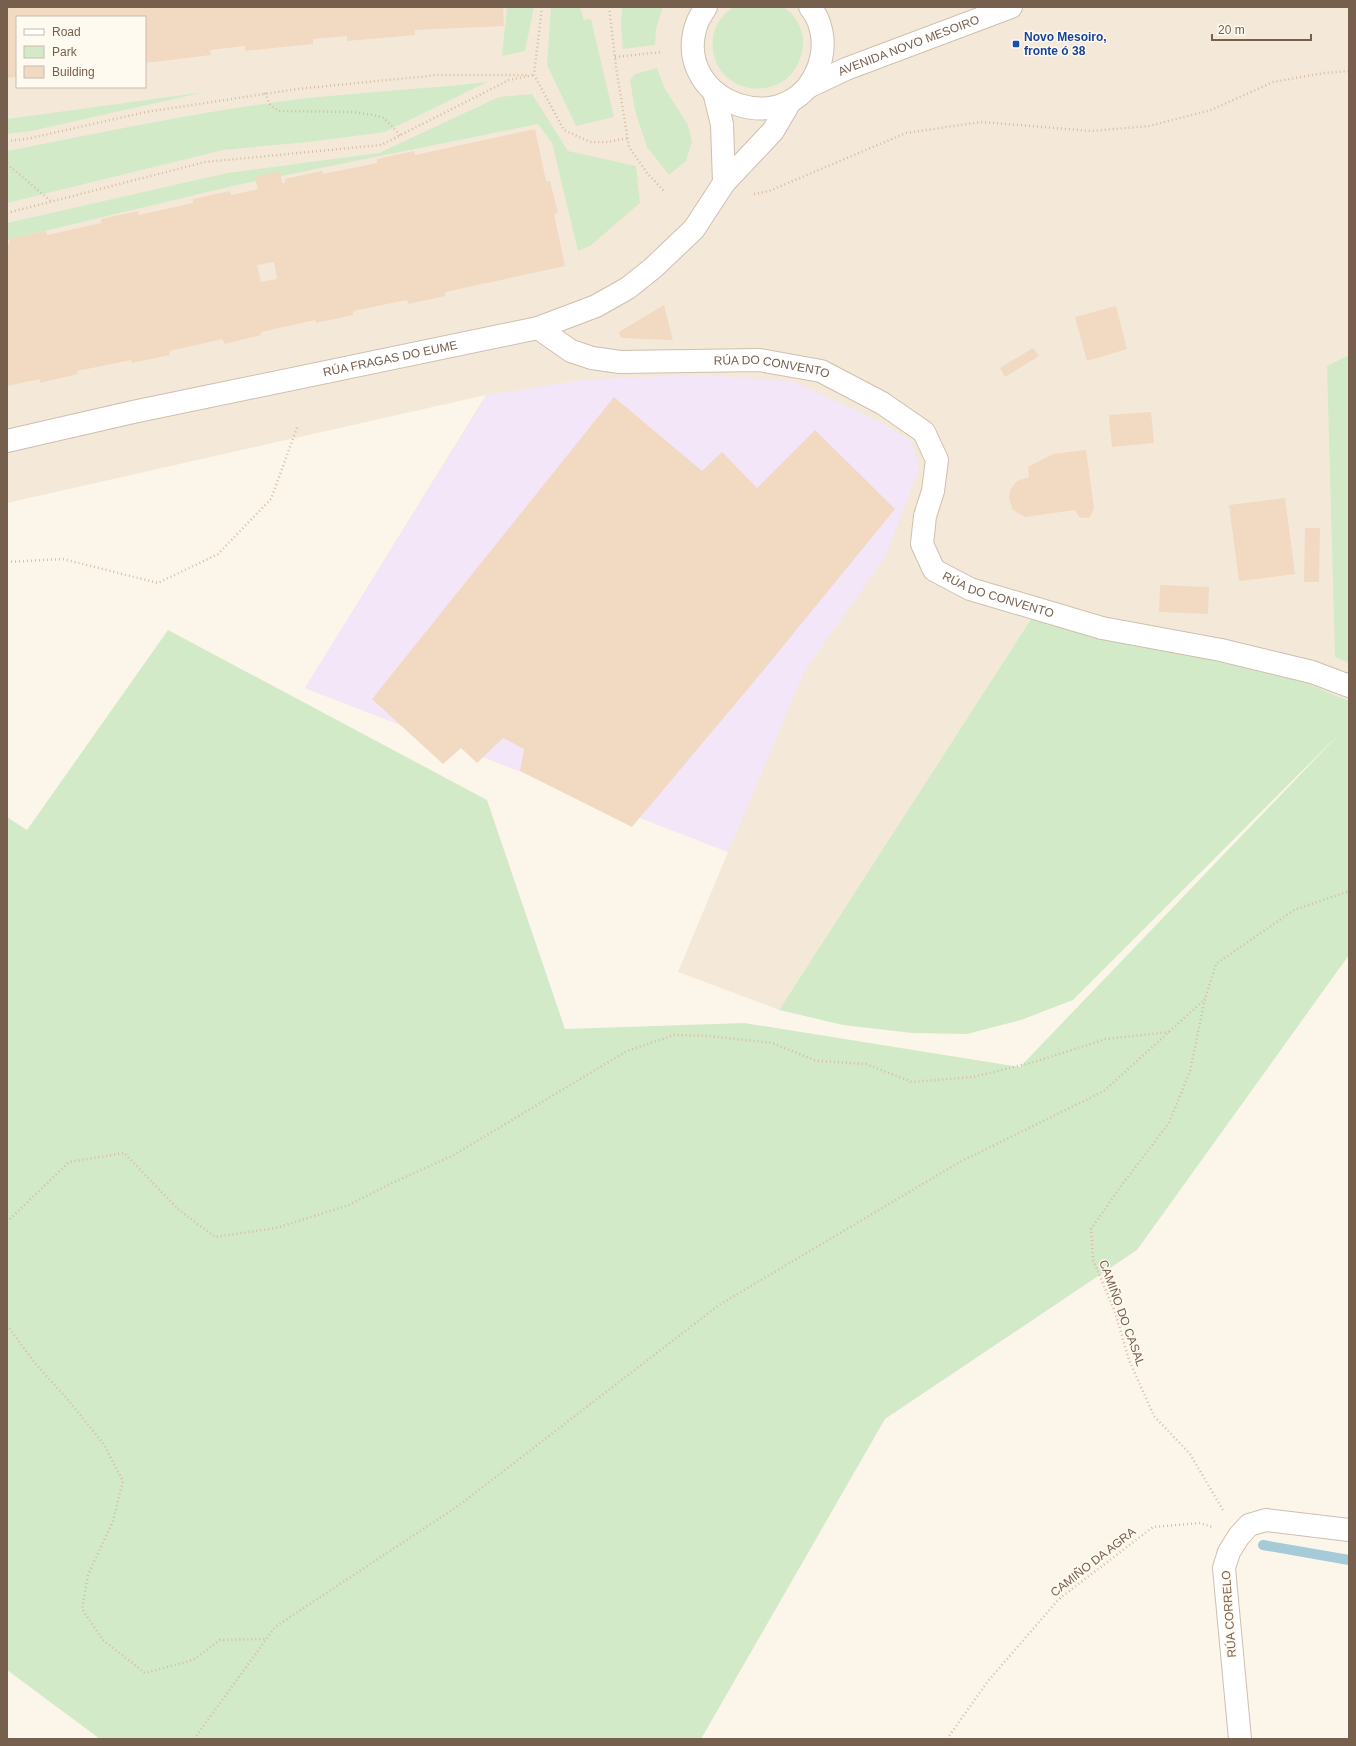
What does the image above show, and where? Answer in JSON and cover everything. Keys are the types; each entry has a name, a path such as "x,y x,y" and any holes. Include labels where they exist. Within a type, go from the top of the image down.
{"street":[{"path":"706,7 697,23 693,41 695,60 702,78 714,92 731,103 750,109 771,108 790,102 808,87 818,70 823,51 822,30 814,12 810,7"},
{"name":"AVENIDA NOVO MESOIRO","path":"1007,7 1011,8"},
{"name":"AVENIDA NOVO MESOIRO","path":"808,87 846,69 1017,7"},
{"path":"714,92 722,124 724,183"},
{"name":"RÚA FRAGAS DO EUME","path":"7,441 133,412 538,328 596,306 628,288 648,272 694,229 724,183 773,131 790,102"},
{"name":"RÚA DO CONVENTO","path":"538,328 571,351 592,358 620,362 759,360 821,370 882,403 924,432 937,460 933,491 925,516 922,544 934,570 970,589 1102,628 1221,650 1312,672 1349,686"},
{"name":"RÚA CORRELO","path":"1240,1739 1224,1568 1229,1552 1239,1536 1249,1526 1266,1520 1349,1530"}],"path":[{"path":"542,7 534,75 564,130 590,142 608,142 628,138"},
{"path":"609,7 629,147 647,173 664,191"},
{"path":"615,57 662,52"},
{"path":"746,195 769,192 906,133 982,122 1092,131 1149,126 1211,110 1273,82 1324,73 1349,71"},
{"path":"7,141 26,139 146,112 265,93 438,75 534,75"},
{"path":"7,213 205,162 381,146 508,80 534,75"},
{"path":"265,93 270,106 279,111 353,112 373,115 384,118 401,136"},
{"path":"7,164 53,202"},
{"path":"7,562 63,559 158,583 218,554 271,499 298,425"},
{"name":"CAMIÑO DO CASAL","path":"1239,1536 1190,1454 1154,1416 1129,1360 1115,1312 1093,1260 1091,1229 1121,1186 1169,1123 1190,1072 1205,999 1216,964 1294,910 1349,891"},
{"path":"194,1739 275,1627 458,1506 719,1305 958,1163 1104,1091 1205,999"},
{"path":"7,1222 69,1162 124,1153 179,1210 215,1237 276,1228 349,1205 394,1182 452,1156 627,1051 674,1035 709,1036 772,1043 817,1060 866,1064 912,1082 974,1077 1034,1062 1106,1039 1169,1032"},
{"path":"7,1325 34,1362 68,1400 103,1443 124,1481 114,1521 88,1575 82,1609 103,1640 145,1673 193,1660 220,1640 267,1639"},
{"name":"CAMIÑO DA AGRA","path":"947,1739 988,1681 1059,1599 1153,1527 1200,1523 1239,1536"}],"shaded area":[{"path":"7,7 1349,7 1349,701 1297,679 1033,616 779,1010 678,972 728,852 305,688 486,395 7,503"},
{"path":"702,375 793,381 884,424 912,442 919,469 885,557 804,672 728,852 305,688 487,395 589,379"}],"green space":[{"path":"507,7 534,7 525,51 502,56"},
{"path":"551,7 580,7 584,20 591,19 614,117 576,126 547,65"},
{"path":"622,7 663,7 656,29 655,45 623,49 621,28"},
{"path":"733,7 783,7 796,19 803,35 803,46 797,66 785,80 769,87 752,88 736,84 723,73 715,58 713,37 720,20"},
{"path":"657,68 664,87 688,125 692,142 686,161 669,175 647,147 635,111 630,80 635,74"},
{"path":"487,82 385,132 308,142 223,150 7,203 7,151 153,122 263,104 300,99"},
{"path":"205,92 31,131 7,134 7,119"},
{"path":"532,94 568,151 636,166 640,203 590,246 578,251 552,143 538,124 237,185 7,240 7,223 227,173 379,153 499,97"},
{"path":"1349,355 1349,663 1335,657 1327,366"},
{"path":"1033,616 1297,679 1349,701 1349,955 1137,1250 885,1419 701,1739 100,1739 7,1670 7,817 27,830 168,630 487,800 565,1029 744,1023 1020,1067 1343,730 1073,1000 1021,1020 967,1034 912,1033 843,1025 779,1010"}],"building":[{"path":"7,7 503,7 504,26 415,30 415,35 347,41 347,36 313,39 313,44 245,51 245,46 210,50 211,55 146,63 146,16 16,16 16,77 7,78"},
{"path":"535,129 546,181 550,181 558,213 554,214 565,266 445,292 445,296 408,304 407,300 353,311 353,315 316,323 315,320 261,332 261,335 224,344 223,339 169,351 170,355 132,363 131,360 77,371 78,374 40,383 40,379 7,386 7,244 10,243 9,239 46,231 47,235 101,223 101,219 138,211 139,215 193,203 193,199 230,191 231,195 258,189 255,177 280,171 282,183 285,183 285,179 322,171 323,174 377,163 377,159 414,151 415,155","holes":["274,262 277,279 261,282 257,265"]},
{"path":"664,305 673,340 621,338 619,332"},
{"path":"1116,306 1127,349 1087,361 1075,317"},
{"path":"1033,348 1039,356 1005,377 1000,368"},
{"path":"614,397 702,471 722,452 757,488 815,430 895,509 757,678 632,827 520,771 524,749 503,738 477,763 461,748 443,764 372,699"},
{"path":"1151,412 1154,443 1112,447 1109,415"},
{"path":"1086,450 1094,508 1090,517 1079,517 1075,510 1025,517 1013,510 1009,499 1010,490 1017,481 1029,477 1028,467 1053,454"},
{"path":"1285,498 1295,574 1239,581 1229,505"},
{"path":"1305,528 1320,528 1319,582 1304,582"},
{"path":"1160,585 1209,587 1208,614 1159,612"}],"waterway":[{"path":"1263,1545 1349,1560"}],"place":[{"name":"Novo Mesoiro, fronte ó 38","path":"1016,44"}]}
